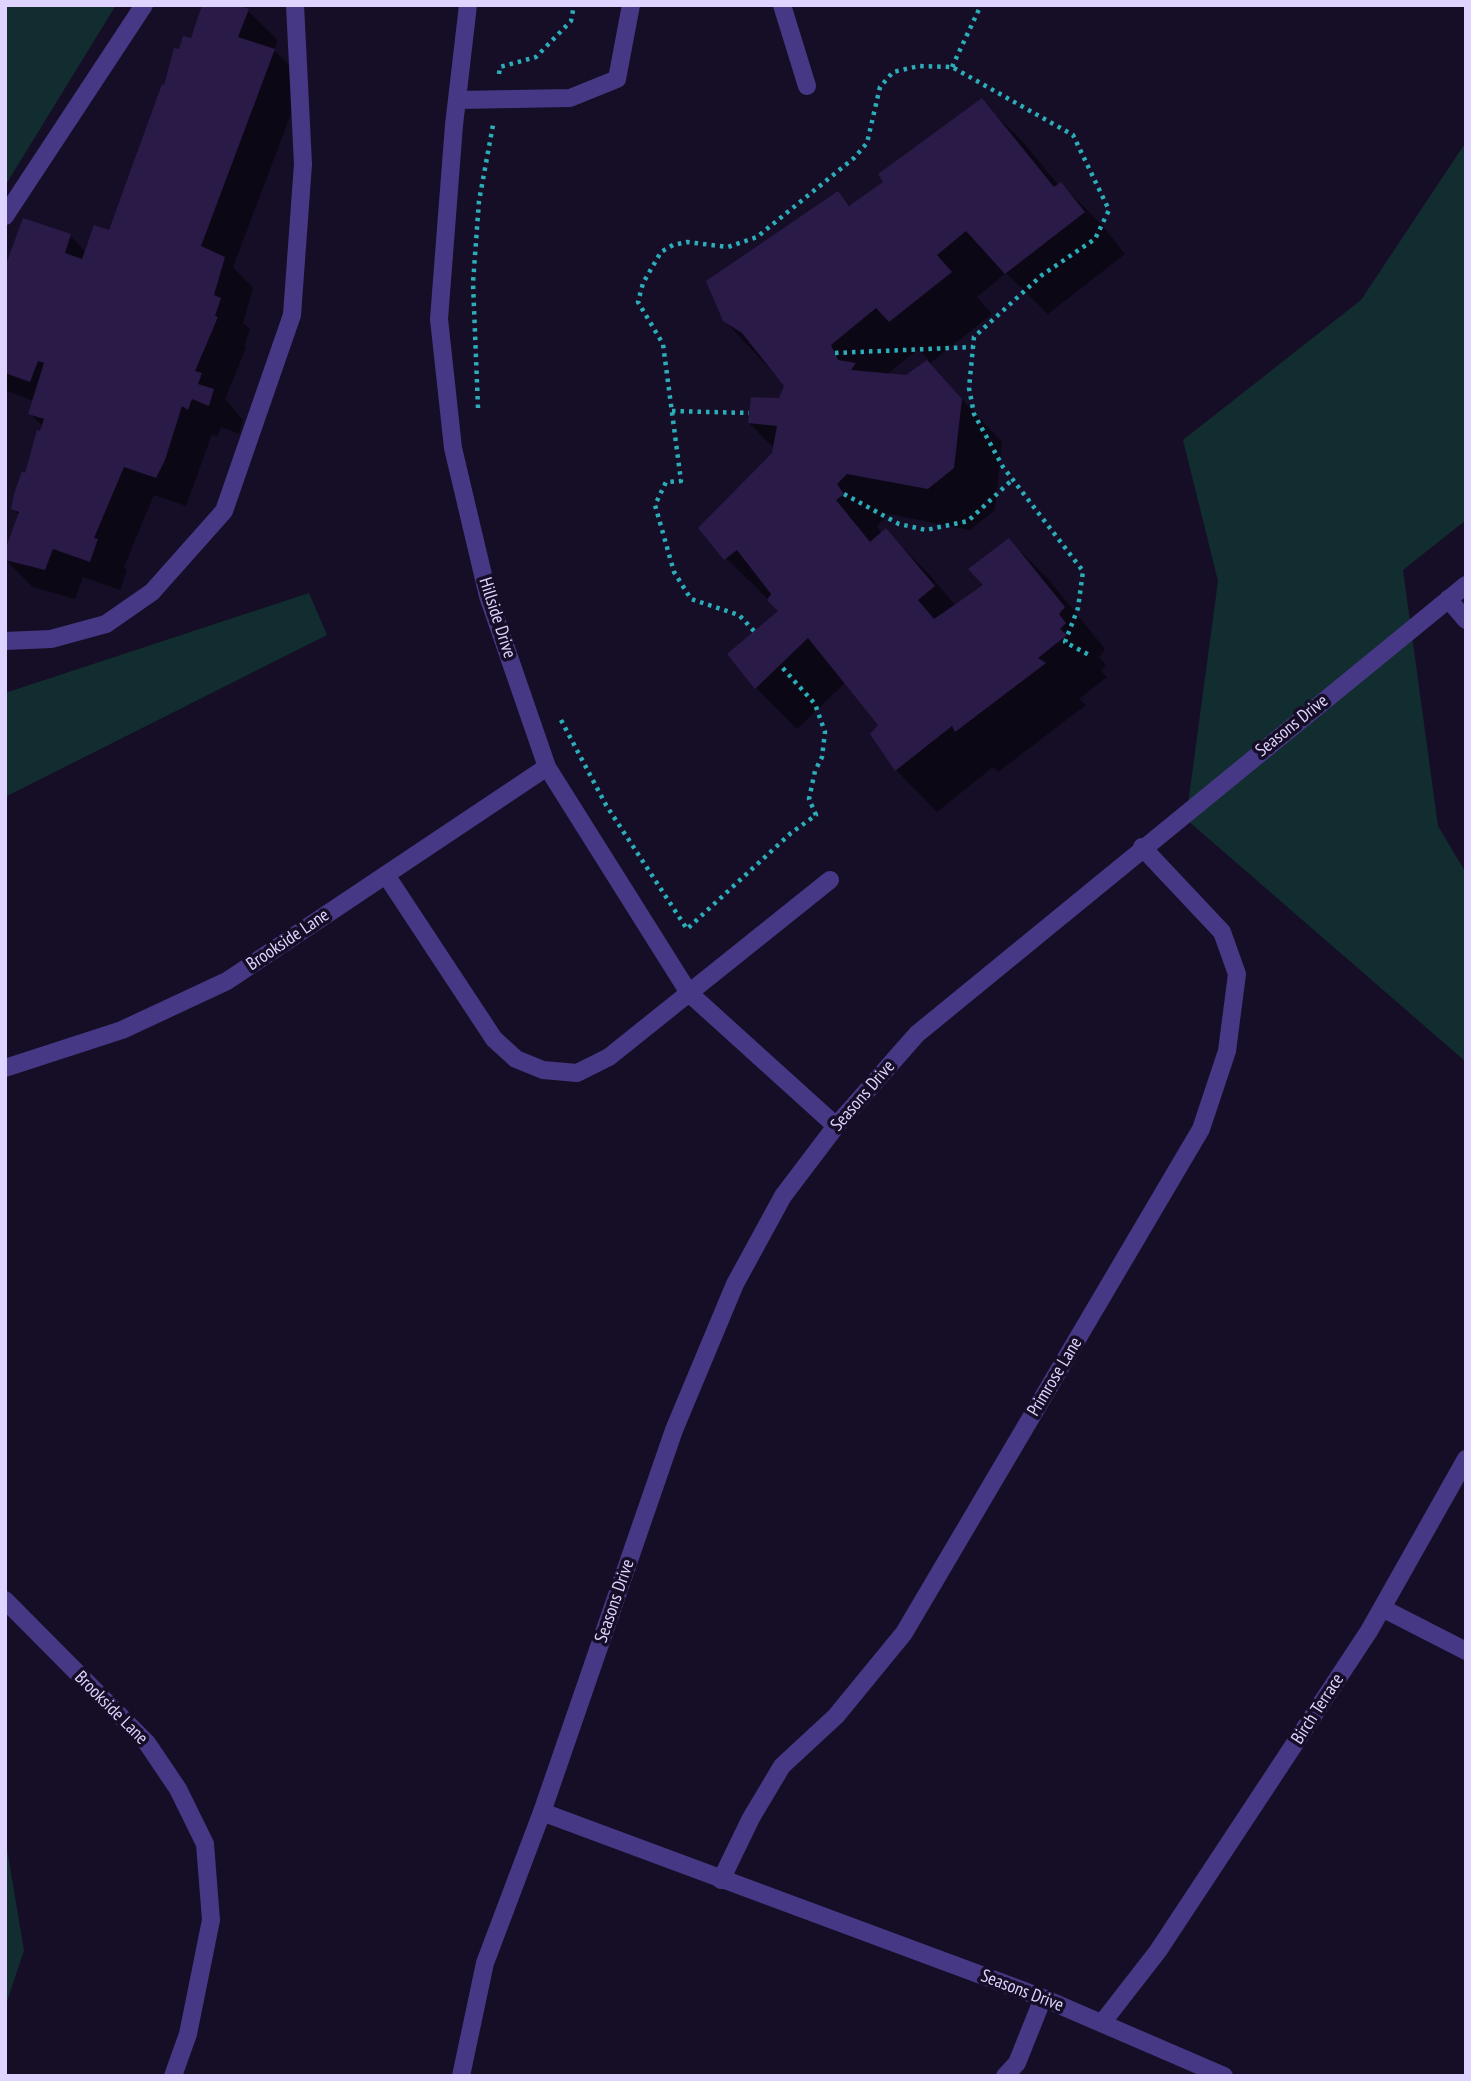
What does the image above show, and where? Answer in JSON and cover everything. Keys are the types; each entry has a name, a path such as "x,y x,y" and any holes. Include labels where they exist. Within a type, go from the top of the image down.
{"street":[{"path":"5,216 144,5"},
{"path":"5,641 51,639 106,624 152,592 224,511 292,315 303,164 295,5"},
{"name":"Hillside Drive","path":"468,5 457,100 439,319 453,447 488,596 547,767 689,993 836,1125"},
{"path":"457,100 570,98 617,79 631,5"},
{"path":"782,5 807,86"},
{"name":"Seasons Drive","path":"461,2076 485,1964 542,1812 674,1430 735,1284 783,1196 836,1125 917,1034 1142,847 1466,585"},
{"path":"1448,599 1466,620"},
{"name":"Brookside Lane","path":"5,1068 122,1030 227,981 547,767"},
{"name":"Primrose Lane","path":"721,1880 751,1818 782,1766 836,1716 904,1633 1201,1129 1227,1051 1237,974 1222,932 1142,847"},
{"path":"386,875 495,1039 516,1059 534,1066 578,1073 609,1057 830,880"},
{"name":"Birch Terrace","path":"1102,2023 1158,1951 1382,1608 1466,1459"},
{"name":"Brookside Lane","path":"5,1600 147,1743 178,1788 205,1844 211,1920 188,2034 173,2076"},
{"path":"1382,1608 1466,1651"},
{"name":"Seasons Drive","path":"542,1812 1043,1998 1224,2076"},
{"path":"1005,2076 1017,2063 1043,1998"}],"path":[{"path":"478,410 473,284 479,201 500,67 536,57 571,22 574,5"},
{"path":"952,67 981,5"},
{"path":"754,631 739,615 691,599 674,572 655,505 666,482 681,481 663,344 638,302 649,268 661,252 673,244 687,242 728,247 757,237 854,158 867,143 873,107 880,87 892,72 919,66 952,67 1073,135 1109,209 1095,239 1042,275 974,337 969,388 974,414 1013,479 1083,570 1078,608 1065,642 1091,656"},
{"path":"835,353 973,346"},
{"path":"671,411 749,413"},
{"path":"844,494 899,524 926,530 968,521 1013,479"},
{"path":"556,709 606,805 687,929 791,833 816,815 809,799 815,771 822,757 825,732 815,704 780,665"}],"green space":[{"path":"5,5 116,5 5,186"},
{"path":"1466,142 1466,520 1403,570 1438,826 1466,873 1466,1062 1186,819 1218,581 1183,440 1361,300"},
{"path":"309,593 327,635 5,797 5,693"},
{"path":"5,1837 24,1951 5,2007"}],"building":[{"path":"202,5 238,5 249,9 238,37 275,49 201,246 225,257 214,295 221,298 215,316 218,317 195,371 202,373 198,384 214,389 209,406 192,399 188,410 182,406 165,460 156,478 124,467 94,538 98,539 90,562 53,549 45,570 5,560 5,550 19,512 11,509 14,494 22,471 25,473 37,430 40,431 44,419 28,414 44,363 38,361 30,382 5,373 5,267 23,218 71,234 65,253 82,259 94,225 109,230 162,84 164,85 174,48 179,49 183,36 191,38"},
{"path":"982,98 1054,187 1061,182 1085,212 1005,274 966,231 937,255 952,272 889,322 876,308 831,345 838,360 856,363 851,370 906,375 927,360 962,399 954,468 928,489 847,474 837,484 844,494 836,500 870,542 886,528 935,586 918,600 934,619 983,585 968,569 1009,538 1065,607 1059,614 1066,623 1060,629 1067,635 1038,658 1046,663 955,732 952,726 895,771 870,734 878,725 808,638 755,689 727,654 778,611 767,600 771,594 737,550 724,560 698,528 772,453 777,426 748,423 751,397 779,398 784,386 742,333 723,321 706,281 838,191 849,206 883,182 878,174"}]}
